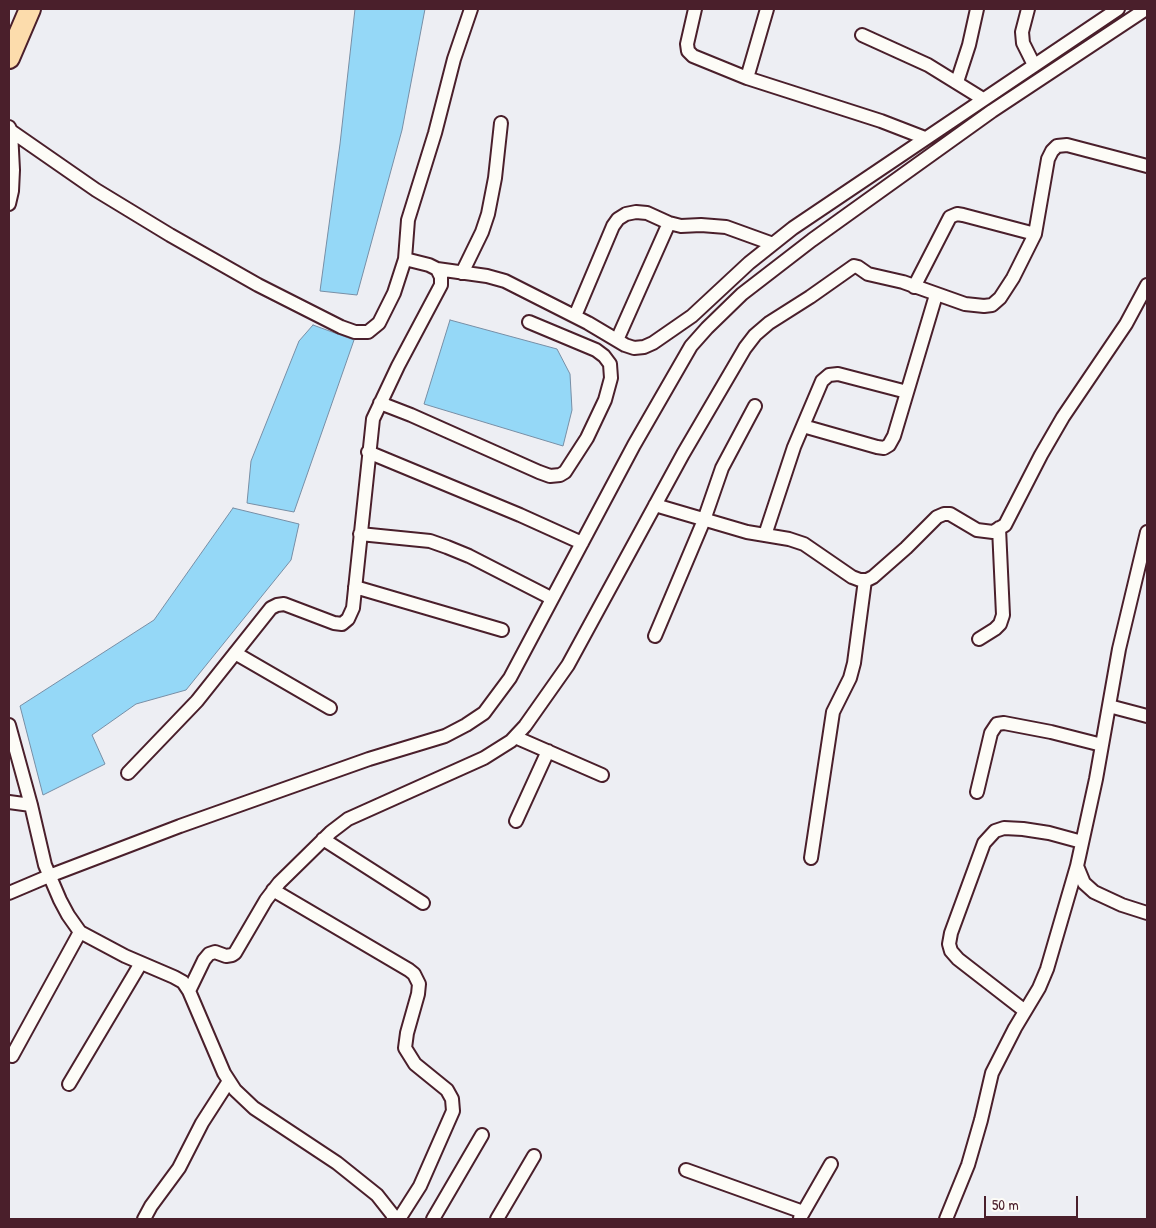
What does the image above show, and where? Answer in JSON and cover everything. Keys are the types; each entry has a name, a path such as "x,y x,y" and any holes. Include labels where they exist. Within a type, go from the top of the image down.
{"main road":[{"path":"9,58 30,9"}],"street":[{"path":"10,129 96,190 170,236 258,285 355,332 368,332 379,323 394,293 404,259 408,220 435,133 454,59 471,9"},
{"path":"695,9 687,44 688,51 692,56 747,78 881,121 925,138"},
{"path":"747,78 768,9"},
{"path":"956,82 970,45 977,9"},
{"path":"1028,9 1022,32 1023,43 1034,65"},
{"path":"404,259 429,265 437,269 504,281 634,348 653,344 692,316 749,263 807,218 1118,9"},
{"path":"9,893 47,870 180,826 369,759 445,736 484,713 510,678 551,598 691,346 726,308 864,202 992,111 1146,9"},
{"path":"862,35 928,64 983,99"},
{"path":"462,272 482,232 488,214 496,178 501,123"},
{"path":"9,204 13,170 10,129"},
{"path":"189,991 204,960 209,954 215,952 226,956 232,955 237,950 273,890 348,818 484,758 515,737 526,726 568,665 655,505 745,348 755,335 769,323 854,266 874,276 903,282 965,304 992,305 1000,298 1013,278 1035,234 1048,160 1052,151 1057,146 1067,145 1147,166"},
{"path":"575,316 613,226 618,219 626,214 636,212 647,213 681,226 726,227 773,244"},
{"path":"914,287 950,216 963,215 1035,234"},
{"path":"617,340 669,223"},
{"path":"128,773 197,701 271,608 284,604 334,624 342,624 348,619 353,608 373,419 441,285 441,277 437,269"},
{"path":"655,505 747,532 789,539 804,544 852,577 864,580 873,577 937,517 944,514 950,514 977,530 993,532 1005,525 1063,417 1083,391 1126,324 1147,285"},
{"path":"803,426 884,448 889,445 894,436 936,294"},
{"path":"380,403 539,472 550,476 560,475 565,472 587,438 605,400 611,378 610,364 596,350 529,322"},
{"path":"765,535 803,426 822,380 838,374 907,392"},
{"path":"656,636 704,520 722,468 755,406"},
{"path":"368,452 520,515 582,543"},
{"path":"979,639 1000,624 1003,615 999,528"},
{"path":"946,1219 968,1165 992,1073 1039,988 1047,969 1077,866 1122,640 1147,532"},
{"path":"360,534 438,544 469,556 551,598"},
{"path":"810,858 833,712 850,678 854,663 864,580"},
{"path":"355,587 502,630"},
{"path":"235,653 330,708"},
{"path":"1109,706 1147,716"},
{"path":"977,792 991,733 997,724 1004,723 1051,732 1102,745"},
{"path":"9,725 47,870 64,908 80,932 183,982 189,991 224,1073 236,1090 254,1108 337,1163 377,1195 394,1219"},
{"path":"515,737 602,776"},
{"path":"516,821 548,752"},
{"path":"9,802 31,805"},
{"path":"1025,1011 958,959 951,951 949,944 951,933 984,843 995,830 1004,828 1023,829 1049,833 1082,842"},
{"path":"323,840 423,903"},
{"path":"1077,866 1084,884 1094,892 1147,913"},
{"path":"273,890 409,970 414,974 419,984 405,1048 415,1064 446,1090 452,1100 453,1111 420,1186 399,1219"},
{"path":"12,1056 80,932"},
{"path":"69,1084 141,963"},
{"path":"144,1219 151,1206 179,1168 202,1123 229,1081"},
{"path":"433,1219 482,1135"},
{"path":"498,1219 534,1156"},
{"path":"686,1170 801,1216 831,1164"}],"water":[{"path":"355,9 425,9 402,130 357,295 320,291 340,144"},
{"path":"450,320 557,349 570,374 572,410 563,446 424,404"},
{"path":"313,325 354,340 294,512 247,503 251,461 299,341"},
{"path":"233,508 299,524 291,560 186,690 136,704 92,735 105,764 43,795 20,706 154,620"}]}
